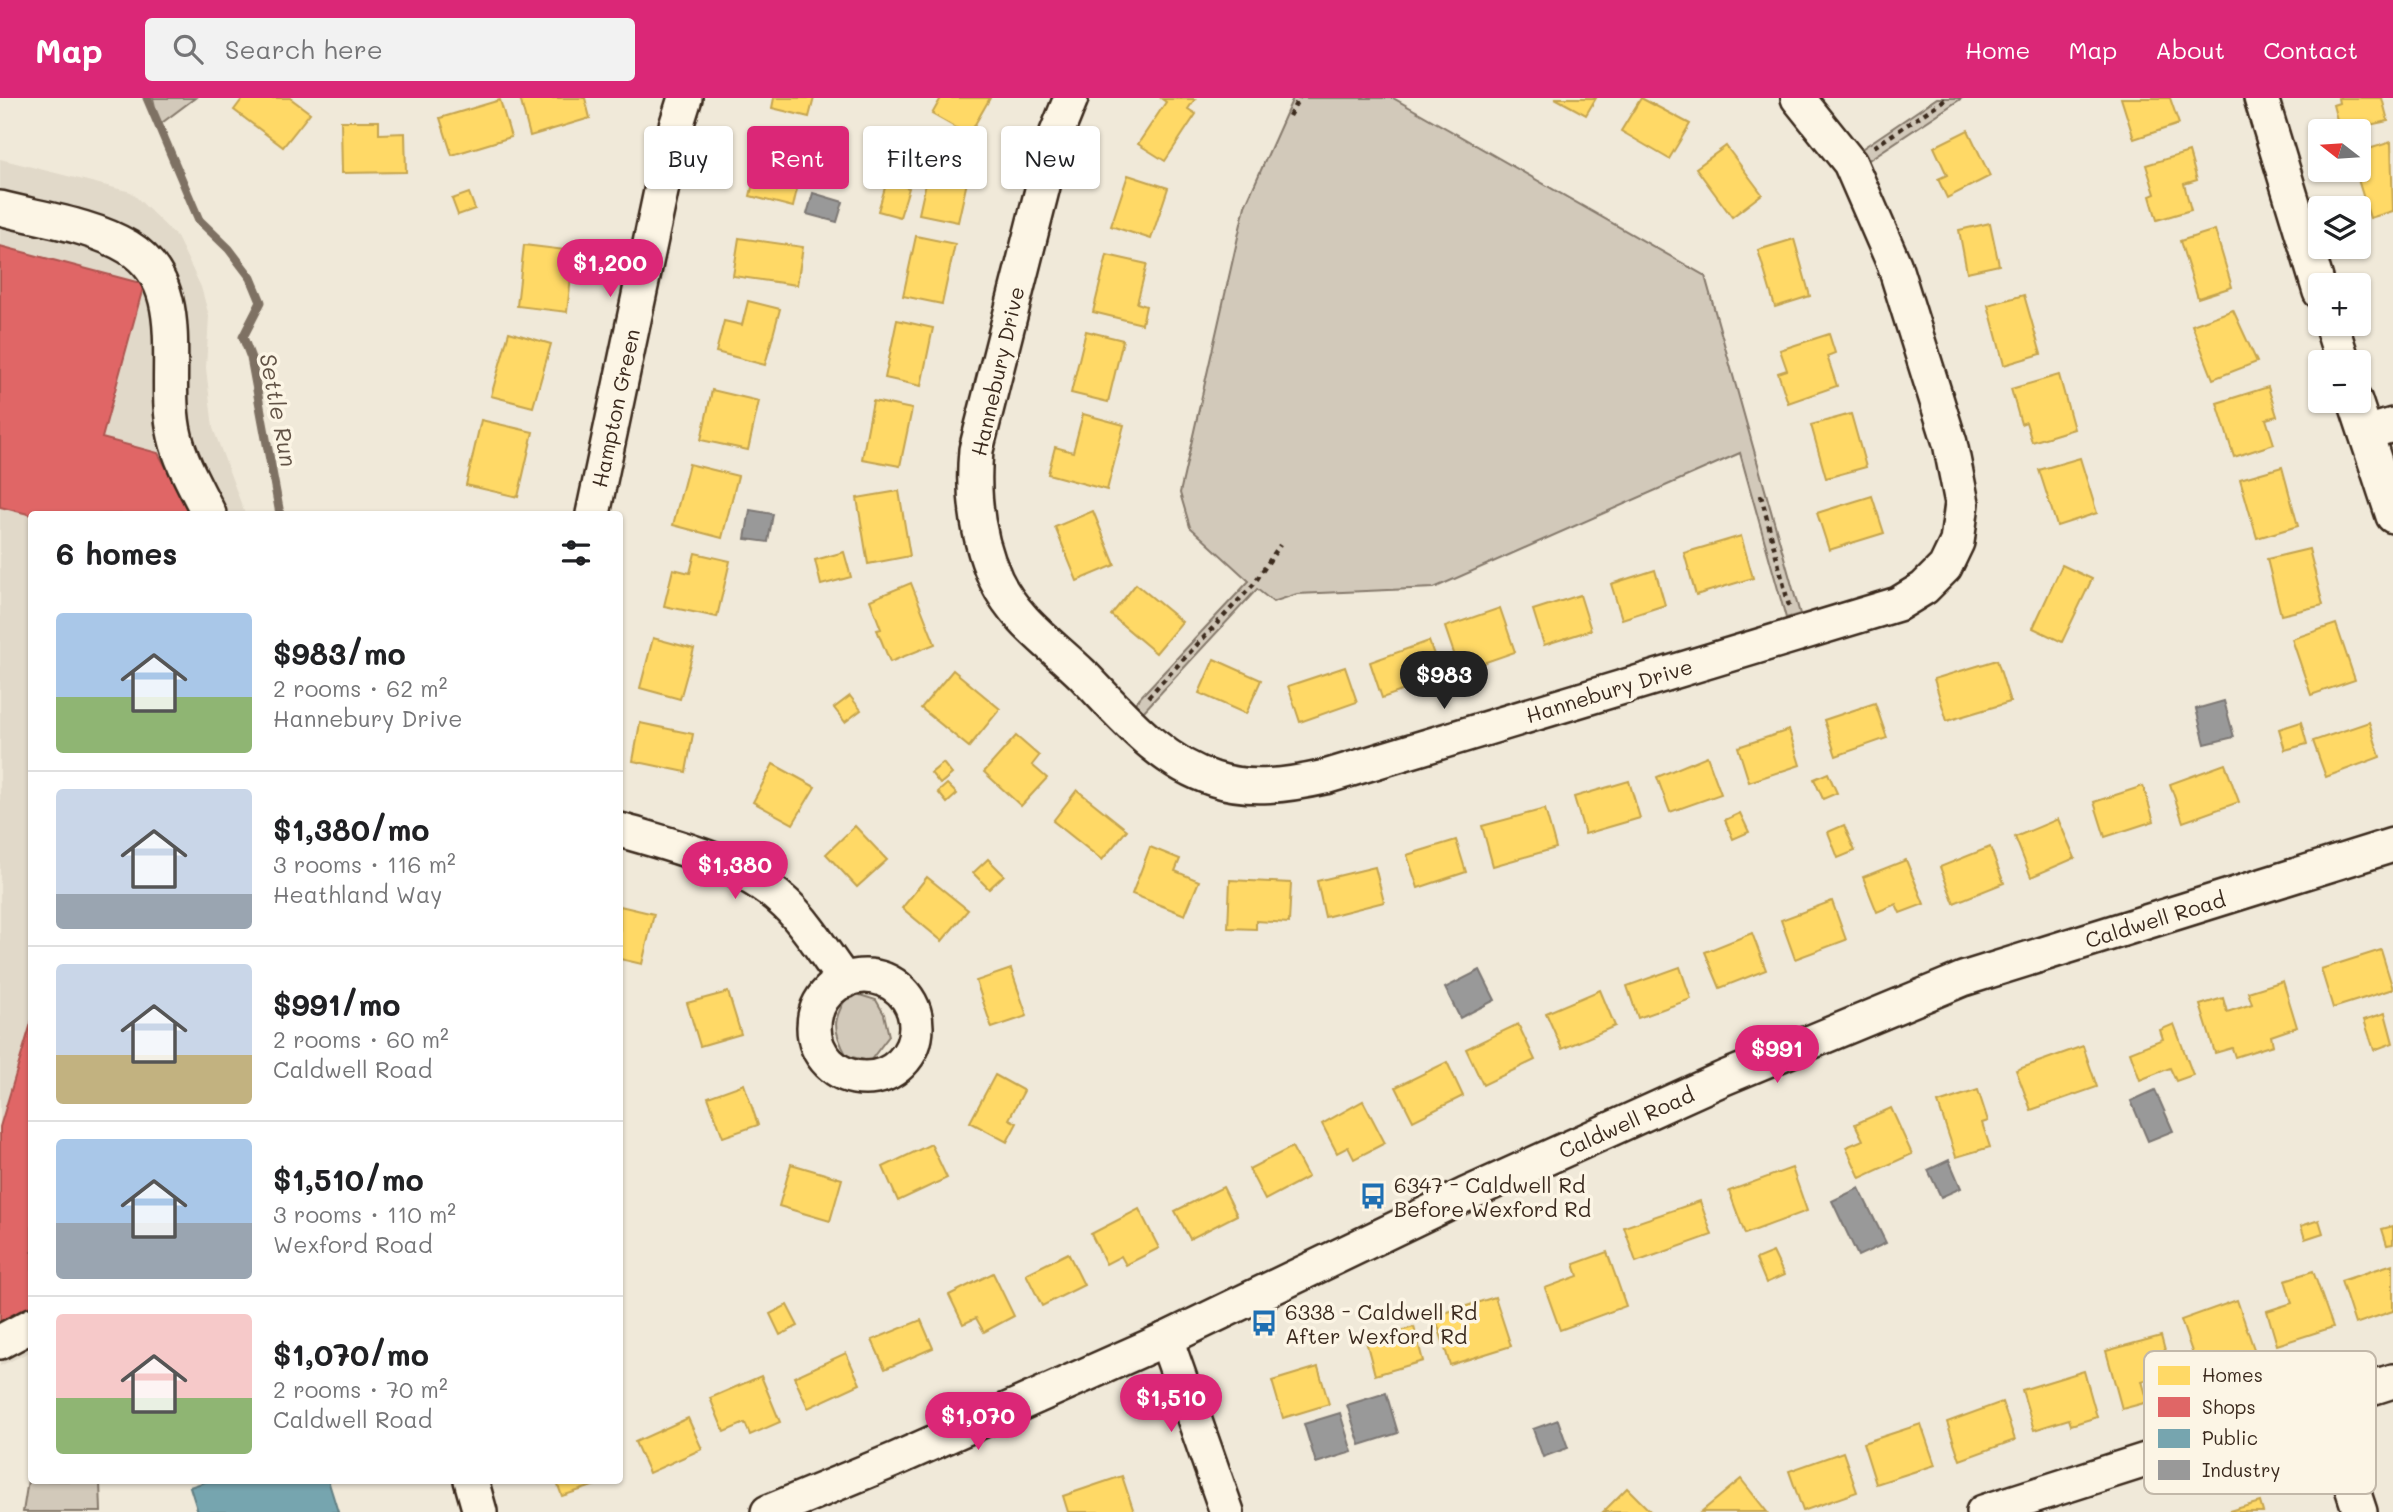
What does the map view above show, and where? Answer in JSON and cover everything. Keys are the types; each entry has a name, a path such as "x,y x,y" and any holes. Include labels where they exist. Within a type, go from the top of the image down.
{"street":[{"name":"Hampton Green","path":"594,511 672,139 685,98"},
{"name":"Hannebury Drive","path":"1071,98 1056,135 976,450 976,510 987,558 1009,603 1126,721 1166,755 1211,779 1239,786 1301,782 1898,604 1924,588 1945,567 1957,542 1962,503 1950,443 1894,264 1850,163 1798,98"},
{"path":"2261,98 2314,273"},
{"path":"0,208 100,234 128,248 150,264 167,293 174,434 208,511"},
{"path":"2365,413 2379,429 2393,516"},
{"path":"623,831 684,848 760,883 787,905 845,981"},
{"name":"Caldwell Road","path":"768,1512 894,1460 1166,1339 1465,1195 1712,1083 1963,979 2393,845"},
{"path":"0,1342 28,1327"},
{"path":"1166,1339 1227,1512"},
{"path":"2376,1386 2393,1381"},
{"path":"1983,1512 2144,1460"},
{"path":"472,1484 480,1512"},
{"path":"2354,1494 2360,1512"}],"path":[{"path":"1289,116 1299,98"},
{"path":"1850,163 1947,98"},
{"path":"1761,495 1797,634"},
{"path":"1126,721 1253,585 1280,545"}],"shaded area":[{"path":"153,98 195,98 159,125"},
{"path":"1293,98 1393,98 1705,276 1800,614 1786,618 1740,453 1434,588 1297,594 1273,602 1257,589 1143,712 1134,704 1249,581 1190,527 1180,493 1245,206"},
{"path":"1937,98 1962,98 1867,161 1860,150"},
{"path":"0,159 131,192 177,237 201,287 209,316 206,368 213,428 244,511 28,511 28,1353 0,1366"},
{"path":"850,992 876,1000 884,1014 889,1036 870,1061 847,1056 838,1038 837,1016"},
{"path":"28,1480 28,1484 100,1484 101,1512 23,1512"}],"building: Homes":[{"path":"243,98 290,98 310,113 283,147 234,110"},
{"path":"520,98 585,98 590,118 530,136"},
{"path":"774,98 814,98 809,117 772,108"},
{"path":"941,98 990,98 974,126 953,126 932,114"},
{"path":"1555,98 1596,98 1586,115"},
{"path":"1641,98 1690,124 1669,159 1621,131"},
{"path":"2121,98 2170,98 2179,124 2134,139"},
{"path":"2338,98 2382,98 2388,121 2371,125 2371,119 2337,119 2333,105 2339,103"},
{"path":"1162,99 1195,99 1188,109 1196,114 1165,161 1138,144 1166,102"},
{"path":"500,100 511,137 452,155 440,118"},
{"path":"341,121 379,121 379,134 405,133 406,172 342,173"},
{"path":"1968,130 1990,176 1947,198 1938,179 1947,175 1934,147"},
{"path":"2391,142 2393,211 2371,218 2371,196 2363,196 2359,182 2371,182 2371,148"},
{"path":"1726,146 1762,194 1732,217 1696,168"},
{"path":"2189,152 2197,180 2184,184 2191,210 2157,220 2150,196 2155,194 2146,165"},
{"path":"1128,175 1168,188 1151,239 1111,226"},
{"path":"752,189 797,189 793,207 750,196"},
{"path":"885,189 909,189 900,217 878,211"},
{"path":"925,189 965,189 958,222 919,214"},
{"path":"469,193 475,209 458,215 452,199"},
{"path":"1990,223 1999,265 1967,272 1959,230"},
{"path":"2215,230 2232,287 2198,298 2180,241"},
{"path":"916,236 955,244 942,304 903,296"},
{"path":"739,238 803,247 797,285 733,276"},
{"path":"1794,239 1810,296 1775,307 1758,250"},
{"path":"524,245 574,251 567,312 517,306"},
{"path":"1107,255 1147,264 1137,303 1146,306 1142,324 1093,312"},
{"path":"2024,295 2041,354 2004,365 1988,305"},
{"path":"748,301 780,309 765,365 716,352 724,321 742,325"},
{"path":"2233,310 2257,362 2213,379 2192,325"},
{"path":"897,320 933,328 921,386 885,378"},
{"path":"1086,331 1123,340 1108,402 1071,393"},
{"path":"509,332 551,344 533,407 491,396"},
{"path":"1829,334 1835,353 1827,356 1837,386 1788,403 1778,373 1787,370 1780,350"},
{"path":"2059,375 2074,429 2032,442 2026,422 2021,424 2011,389"},
{"path":"2268,387 2277,416 2266,419 2274,444 2234,457 2217,403"},
{"path":"712,390 759,401 748,450 701,440"},
{"path":"873,401 912,409 900,466 862,459"},
{"path":"1083,414 1124,425 1107,490 1048,474 1055,447 1073,452"},
{"path":"1851,414 1866,467 1826,478 1811,425"},
{"path":"481,420 533,432 518,497 466,485"},
{"path":"2080,458 2097,513 2057,526 2039,470"},
{"path":"689,464 738,476 722,538 673,525"},
{"path":"2282,467 2298,526 2257,538 2240,479"},
{"path":"899,491 910,556 868,564 857,498"},
{"path":"1872,496 1884,533 1829,550 1817,513"},
{"path":"1093,511 1115,565 1077,581 1055,527"},
{"path":"1741,536 1753,578 1696,595 1684,553"},
{"path":"2309,549 2323,605 2281,615 2267,559"},
{"path":"844,552 851,577 821,585 815,560"},
{"path":"695,553 730,561 717,617 664,606 673,569 690,573"},
{"path":"2062,565 2092,579 2062,642 2033,628"},
{"path":"1655,570 1665,605 1622,619 1611,584"},
{"path":"911,583 935,644 890,662 877,630 881,629 870,600"},
{"path":"1136,584 1182,622 1156,653 1111,615"},
{"path":"1580,595 1591,630 1544,645 1533,610"},
{"path":"1500,608 1515,652 1460,671 1445,627"},
{"path":"2336,624 2355,680 2311,695 2292,639"},
{"path":"653,638 694,649 680,699 640,688"},
{"path":"1429,641 1442,677 1382,698 1370,662"},
{"path":"1214,659 1261,680 1246,714 1199,693"},
{"path":"1997,660 2010,702 1947,721 1934,679"},
{"path":"1345,667 1357,702 1300,722 1288,686"},
{"path":"953,670 1000,709 969,747 921,708"},
{"path":"850,696 861,710 845,722 834,708"},
{"path":"1875,703 1887,738 1836,756 1824,720"},
{"path":"2301,722 2307,744 2285,750 2279,729"},
{"path":"2369,722 2380,757 2326,777 2313,741"},
{"path":"640,723 693,734 686,772 633,761"},
{"path":"1789,730 1800,765 1749,782 1738,747"},
{"path":"1016,736 1039,756 1032,765 1047,778 1021,806 984,772"},
{"path":"1707,756 1721,794 1670,812 1657,777"},
{"path":"943,763 952,774 940,784 931,773"},
{"path":"773,764 815,787 793,824 753,802"},
{"path":"2225,764 2239,802 2183,822 2170,784"},
{"path":"1828,773 1837,793 1823,799 1814,779"},
{"path":"1629,781 1640,818 1585,834 1574,797"},
{"path":"947,784 957,794 947,803 938,792"},
{"path":"2143,786 2154,821 2105,837 2094,802"},
{"path":"1077,790 1127,830 1102,860 1053,821"},
{"path":"1545,809 1556,848 1493,866 1482,826"},
{"path":"1740,813 1749,832 1733,839 1725,820"},
{"path":"2058,819 2075,858 2031,877 2015,837"},
{"path":"1844,825 1855,851 1838,858 1828,832"},
{"path":"855,826 887,860 857,887 826,854"},
{"path":"1456,840 1466,872 1418,888 1407,855"},
{"path":"1150,847 1180,859 1175,871 1199,881 1185,915 1132,894"},
{"path":"1990,847 2004,883 1954,903 1940,867"},
{"path":"988,859 1004,875 989,889 973,873"},
{"path":"1906,860 1924,904 1900,913 1896,904 1877,912 1863,877"},
{"path":"1375,867 1384,902 1325,917 1317,881"},
{"path":"927,877 968,910 942,941 902,908"},
{"path":"1230,880 1291,883 1289,923 1256,921 1256,929 1228,928"},
{"path":"1832,901 1846,940 1795,959 1781,920"},
{"path":"623,907 654,914 642,964 623,960"},
{"path":"1752,933 1766,970 1720,988 1705,952"},
{"path":"2381,950 2393,989 2333,1008 2321,969"},
{"path":"1680,967 1691,999 1638,1018 1627,986"},
{"path":"1011,969 1027,1016 992,1028 976,981"},
{"path":"2283,981 2297,1027 2271,1036 2273,1045 2235,1057 2232,1048 2215,1053 2200,1005 2223,998 2227,1012 2252,1004 2248,992"},
{"path":"1600,990 1615,1026 1562,1049 1546,1013"},
{"path":"728,992 741,1034 700,1046 687,1003"},
{"path":"2385,1013 2393,1043 2374,1050 2364,1020"},
{"path":"1518,1024 1535,1060 1483,1085 1466,1049"},
{"path":"2174,1024 2193,1075 2176,1081 2170,1068 2140,1080 2130,1052 2163,1039 2160,1030"},
{"path":"2083,1046 2097,1087 2031,1110 2016,1070"},
{"path":"1447,1062 1463,1096 1413,1121 1396,1087"},
{"path":"995,1075 1024,1091 1009,1119 1017,1123 1007,1142 970,1122"},
{"path":"744,1084 758,1125 723,1137 708,1097"},
{"path":"1978,1090 1988,1121 1982,1123 1990,1147 1956,1157 1938,1103"},
{"path":"1363,1101 1385,1143 1354,1159 1348,1147 1337,1153 1322,1124"},
{"path":"1891,1108 1912,1154 1860,1178 1846,1147 1863,1140 1855,1124"},
{"path":"931,1144 947,1178 898,1201 883,1167"},
{"path":"1292,1147 1308,1177 1265,1200 1249,1169"},
{"path":"791,1164 842,1179 830,1221 779,1206"},
{"path":"1792,1168 1807,1211 1745,1234 1729,1191"},
{"path":"1223,1187 1237,1215 1190,1239 1175,1211"},
{"path":"1700,1201 1712,1235 1636,1262 1624,1227"},
{"path":"1139,1209 1159,1248 1126,1265 1121,1256 1106,1264 1091,1234"},
{"path":"2319,1220 2323,1233 2305,1239 2301,1226"},
{"path":"2393,1226 2393,1244 2387,1245 2382,1229"},
{"path":"1607,1252 1626,1306 1560,1330 1545,1288 1578,1276 1574,1264"},
{"path":"1773,1252 1784,1275 1766,1283 1756,1259"},
{"path":"1068,1253 1084,1285 1042,1306 1026,1274"},
{"path":"2393,1264 2393,1311 2355,1324 2341,1281"},
{"path":"2313,1271 2333,1327 2277,1345 2267,1311 2292,1303 2285,1280"},
{"path":"993,1273 1014,1316 984,1332 976,1318 963,1324 949,1295"},
{"path":"1495,1297 1511,1346 1450,1365 1435,1316"},
{"path":"2237,1300 2255,1351 2192,1351 2181,1320"},
{"path":"787,1305 798,1326 780,1335 770,1314"},
{"path":"921,1320 933,1348 885,1369 872,1340"},
{"path":"1414,1327 1423,1361 1375,1375 1366,1341"},
{"path":"2161,1336 2165,1351 2144,1351 2144,1403 2122,1409 2106,1351"},
{"path":"846,1353 860,1384 808,1408 794,1377"},
{"path":"1318,1367 1329,1404 1283,1418 1272,1381"},
{"path":"2084,1371 2097,1417 2071,1425 2069,1419 2034,1430 2022,1390"},
{"path":"761,1376 780,1422 750,1435 745,1423 724,1432 710,1398"},
{"path":"2002,1402 2015,1440 1960,1460 1947,1422"},
{"path":"688,1418 702,1449 649,1473 635,1442"},
{"path":"1921,1424 1935,1465 1876,1484 1863,1443"},
{"path":"1843,1452 1857,1492 1803,1511 1789,1471"},
{"path":"1122,1476 1134,1512 1068,1512 1063,1496"},
{"path":"1741,1479 1767,1512 1701,1512"},
{"path":"558,1484 599,1484 562,1496"},
{"path":"1627,1488 1651,1512 1603,1512"},
{"path":"2260,1502 2263,1512 2229,1512 2229,1511"}],"building: Shops":[{"path":"0,246 144,284 102,438 158,453 190,511 28,511 28,514 0,507"},
{"path":"28,1033 28,1307 0,1321 0,1127"}],"building: Public":[{"path":"199,1484 329,1484 338,1512 198,1512 190,1487"}],"building: Industry":[{"path":"813,193 843,202 837,222 807,214"},
{"path":"750,510 773,514 768,542 745,539"},
{"path":"2224,701 2234,737 2205,744 2196,709"},
{"path":"1480,970 1495,1000 1460,1018 1445,988"},
{"path":"2155,1090 2173,1131 2148,1141 2131,1101"},
{"path":"1949,1160 1961,1188 1941,1197 1928,1170"},
{"path":"1859,1188 1886,1243 1858,1256 1832,1201"},
{"path":"1386,1393 1398,1433 1360,1445 1347,1405"},
{"path":"1340,1413 1352,1452 1316,1463 1304,1424"},
{"path":"1558,1420 1568,1448 1543,1457 1533,1429"}],"waterway":[{"name":"Settle Run","path":"147,98 199,220 229,249 251,278 261,302 243,337 251,358 279,511"}],"place":[{"name":"6347 - Caldwell Rd Before Wexford Rd","path":"1373,1196"},
{"name":"6338 - Caldwell Rd After Wexford Rd","path":"1264,1323"}]}
